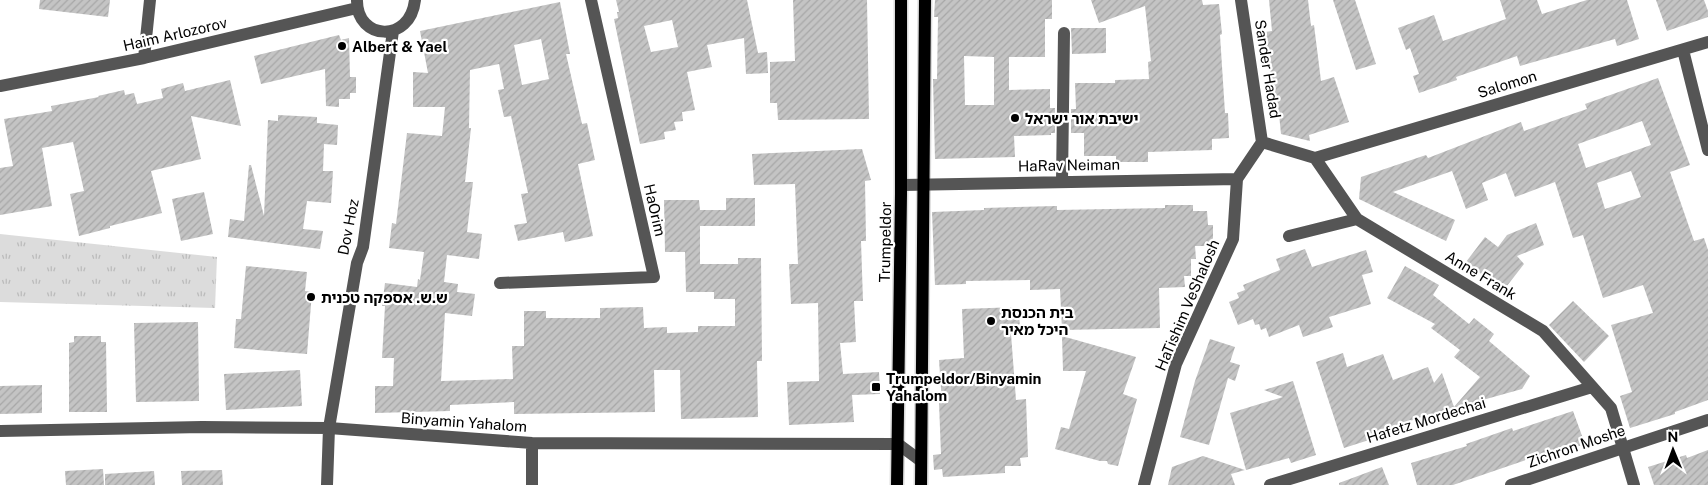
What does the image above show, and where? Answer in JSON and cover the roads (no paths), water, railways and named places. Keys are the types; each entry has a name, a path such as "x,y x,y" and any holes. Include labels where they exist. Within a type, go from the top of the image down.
{"main road":[{"name":"Trumpeldor","path":"897,485 902,184 901,0"},
{"path":"921,485 925,0"}],"street":[{"path":"144,58 150,0"},
{"path":"357,4 361,18 367,25 376,30 393,31 410,19 414,10 415,0"},
{"name":"HaOrim","path":"500,283 654,277 591,0"},
{"name":"Sander Hadad","path":"1241,0 1262,142"},
{"name":"Haim Arlozorov","path":"0,86 144,58 357,4"},
{"name":"Dov Hoz","path":"327,485 329,428 357,263 364,247 393,31"},
{"path":"1062,181 1064,33"},
{"name":"Salomon","path":"1315,158 1708,42"},
{"path":"1683,50 1708,150"},
{"path":"1236,179 1262,142 1315,158"},
{"name":"Anne Frank","path":"1315,158 1357,220 1543,331 1611,408 1634,485"},
{"name":"HaRav Neiman","path":"902,184 1236,179"},
{"name":"HaTishim VeShalosh","path":"1144,485 1176,364 1233,239 1236,179"},
{"path":"1289,236 1357,220"},
{"name":"Hafetz Mordechai","path":"1270,485 1592,387"},
{"name":"Zichron Moshe","path":"1511,485 1708,420"},
{"name":"Binyamin Yahalom","path":"0,431 202,427 329,428 532,443 898,444"},
{"path":"532,443 532,485"},
{"path":"898,444 921,460"}],"place":[{"name":"Albert & Yael","path":"342,46"},
{"name":"ישיבת אור ישראל","path":"1015,118"},
{"name":"ש.ש. אספקה טכנית","path":"311,297"},
{"name":"בית הכנסת היכל מאיר","path":"991,321"},
{"name":"Trumpeldor/Binyamin Yahalom","path":"876,387"}]}
